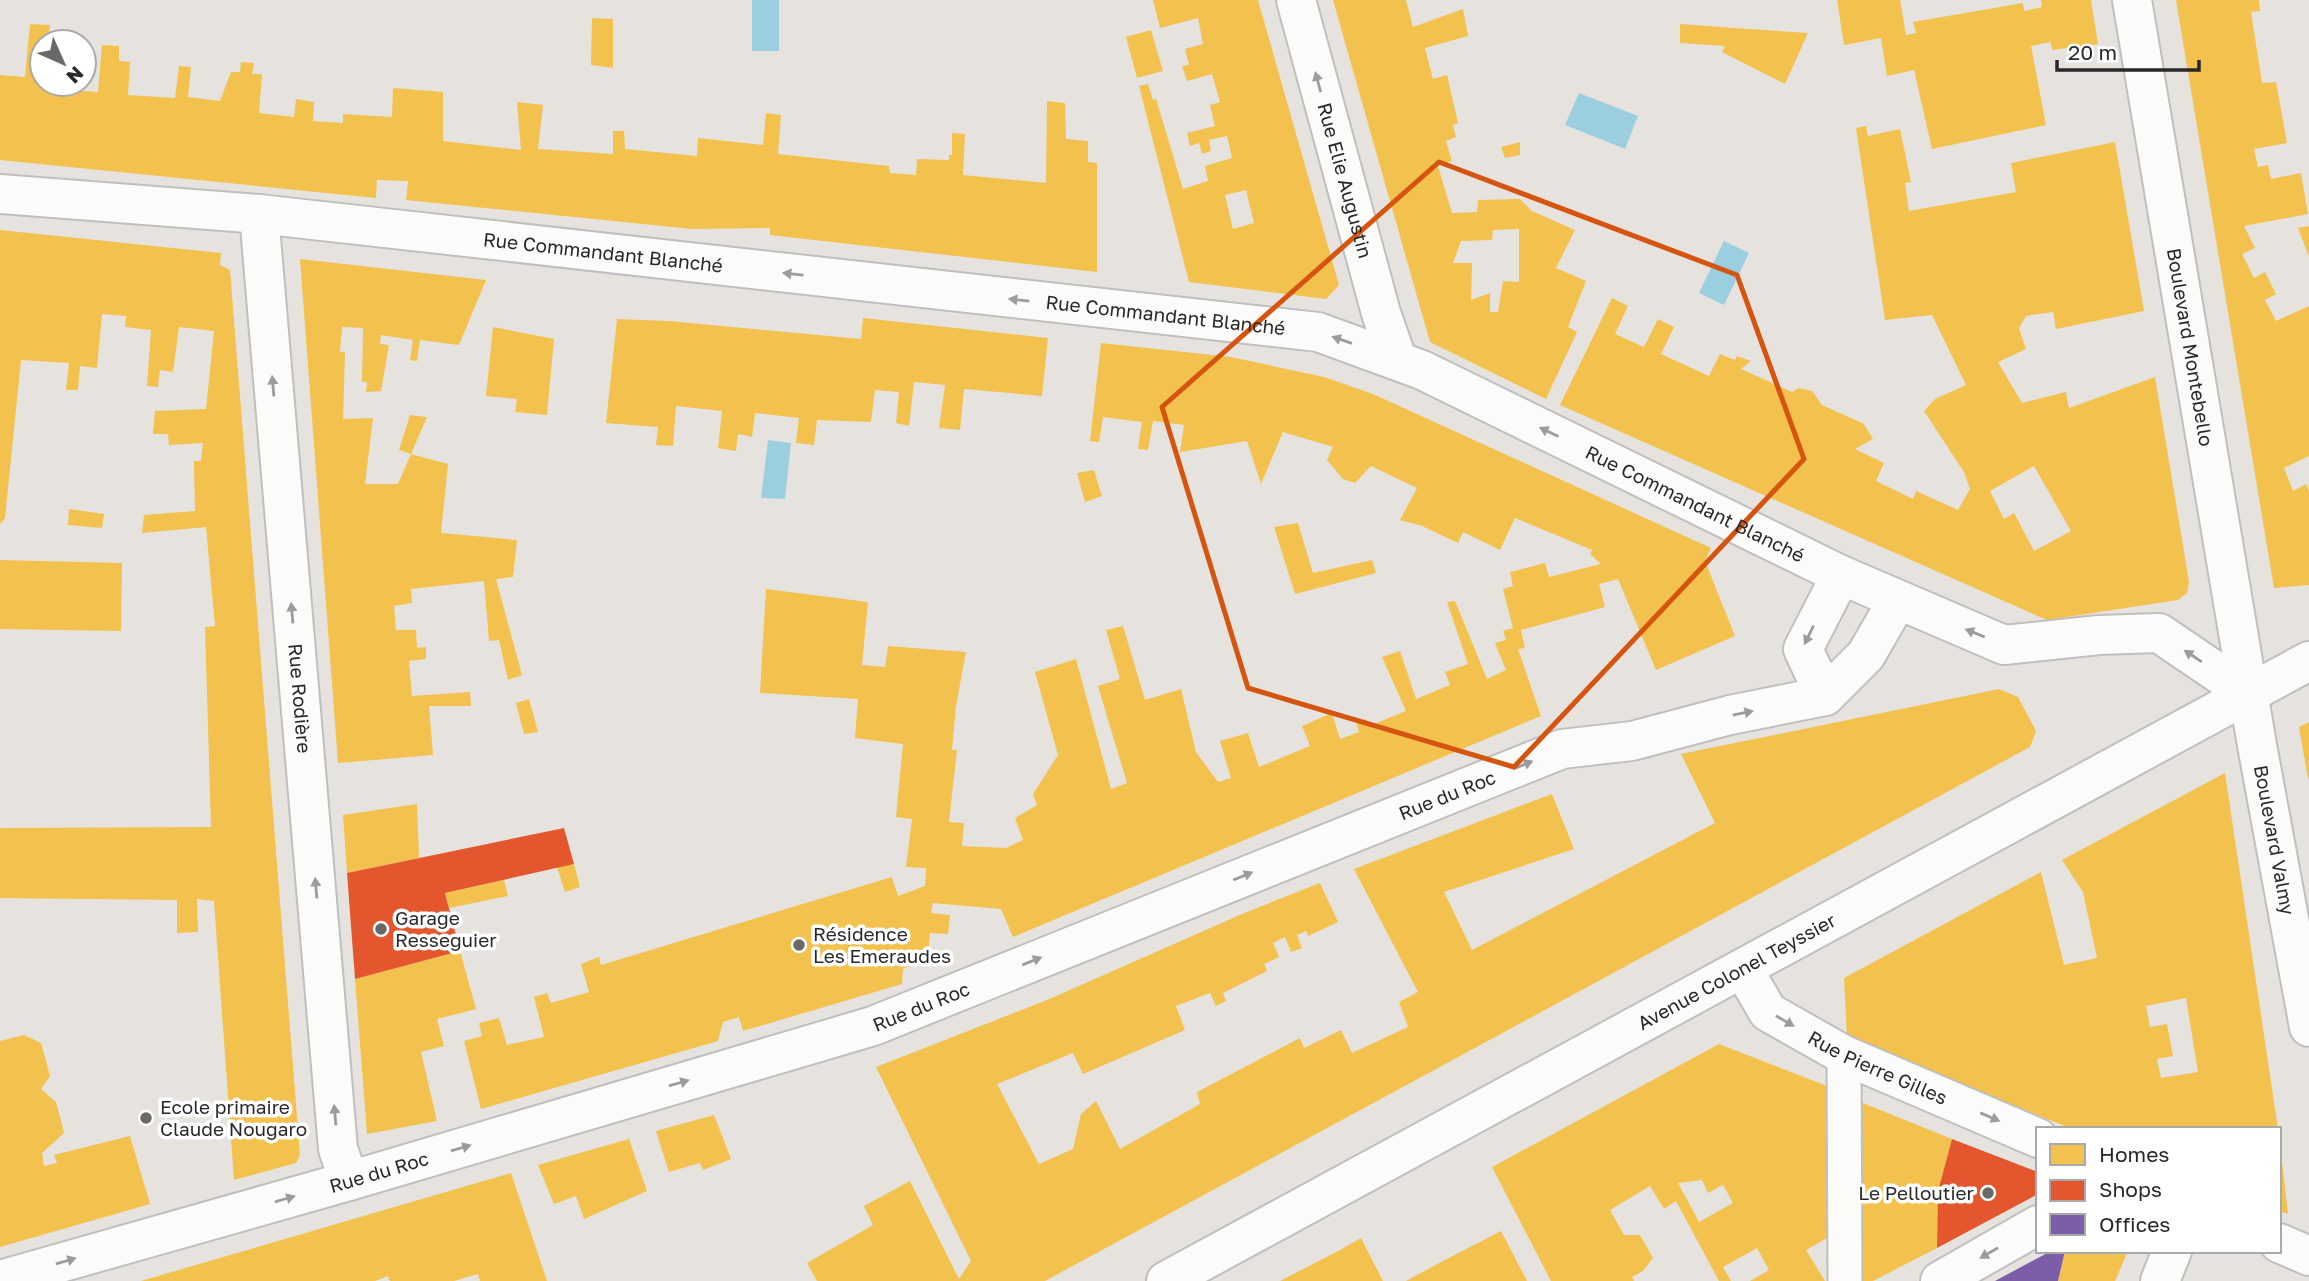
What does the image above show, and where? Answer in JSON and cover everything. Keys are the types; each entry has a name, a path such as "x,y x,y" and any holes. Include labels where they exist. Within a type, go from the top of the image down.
{"street":[{"name":"Rue Elie Augustin","path":"1296,0 1381,313 1397,359"},
{"name":"Boulevard Montebello","path":"2132,0 2249,694"},
{"name":"Rue Commandant Blanché","path":"0,194 259,214 1318,332 1397,359 1841,575 2004,645 2099,635 2159,633 2249,694"},
{"name":"Rue Rodière","path":"259,214 338,1149 349,1181"},
{"path":"1841,575 1802,649 1825,696 1866,655 1897,601"},
{"name":"Avenue Colonel Teyssier","path":"1166,1281 2309,662"},
{"name":"Boulevard Valmy","path":"2249,694 2309,1027"},
{"name":"Rue du Roc","path":"0,1280 349,1181 873,1026 1562,749 1632,741 1730,715 1825,696"},
{"name":"Rue Pierre Gilles","path":"1743,969 1768,1012 1844,1055 2036,1137"},
{"path":"1844,1055 1844,1281"},
{"path":"1940,1281 2036,1226"},
{"path":"2281,1244 2309,1256"},
{"path":"2160,1281 2171,1253"}],"highlighted area":[{"path":"1439,162 1737,275 1804,459 1514,767 1248,688 1162,407"}],"water":[{"path":"752,0 779,0 779,51 752,51"},
{"path":"1579,93 1638,116 1625,149 1565,125"},
{"path":"1724,241 1749,253 1724,305 1699,293"},
{"path":"768,440 791,443 785,499 761,498"}],"building: Homes":[{"path":"1153,0 1258,0 1339,285 1326,299 1189,282 1139,86 1148,84 1153,100 1156,99 1183,189 1208,181 1205,166 1232,158 1227,136 1209,140 1211,151 1202,154 1199,143 1190,146 1187,133 1215,126 1210,105 1220,102 1212,74 1187,81 1182,66 1189,65 1185,49 1203,44 1198,18 1160,28","holes":["1246,190 1254,223 1233,229 1225,195"]},
{"path":"1333,0 1406,0 1413,27 1463,9 1468,36 1425,48 1433,79 1447,75 1458,123 1453,125 1456,137 1446,141 1452,161 1438,166 1452,213 1477,212 1478,200 1520,199 1532,211 1575,230 1556,268 1586,281 1568,327 1577,332 1546,399 1430,342","holes":["1519,229 1519,282 1503,281 1498,312 1490,312 1490,293 1471,300 1472,263 1453,263 1461,241 1492,240 1493,230"]},
{"path":"1837,0 1900,0 1906,35 1916,33 1913,22 2023,3 2024,11 2042,7 2041,0 2091,0 2098,44 2052,50 2051,42 2031,46 2046,125 1932,149 1914,70 1887,76 1881,38 1844,45"},
{"path":"2176,0 2259,0 2260,11 2251,12 2262,83 2276,82 2287,143 2254,149 2258,167 2268,165 2271,179 2301,173 2308,214 2244,226 2255,248 2242,254 2254,278 2265,272 2276,294 2265,300 2276,321 2309,306 2309,456 2284,468 2293,491 2306,484 2309,491 2309,585 2274,588"},
{"path":"592,18 613,19 613,68 591,65"},
{"path":"30,24 50,25 50,28 30,28"},
{"path":"1680,24 1808,33 1785,84 1722,52 1725,46 1680,43"},
{"path":"1151,30 1163,71 1137,78 1126,37"},
{"path":"28,45 28,98 98,98 102,45 119,46 119,61 130,62 128,95 175,98 179,66 191,67 188,97 220,101 231,72 240,72 241,62 254,63 252,74 262,74 259,113 294,117 296,99 314,102 313,121 343,123 343,114 392,117 393,88 443,92 443,141 521,150 517,102 543,105 538,149 613,154 613,131 624,131 625,149 697,156 698,138 763,145 766,113 781,115 778,154 889,166 890,173 916,175 917,159 949,160 949,155 952,155 952,133 965,134 963,175 1046,183 1047,101 1065,103 1066,139 1088,141 1088,162 1097,163 1097,272 770,235 770,228 692,229 406,200 408,181 377,180 376,198 0,160 0,75 25,77"},
{"path":"1866,126 1868,136 1900,129 1911,182 1905,183 1909,211 2016,192 2011,163 2115,142 2144,311 2056,329 2053,312 2026,316 2019,328 2026,349 1998,362 2022,403 2066,392 2069,408 2155,377 2189,582 2187,593 2178,600 2047,620 1560,405 1612,298 1628,306 1615,334 1644,347 1658,319 1674,327 1661,354 1709,376 1720,354 1735,360 1737,356 1751,361 1741,369 1792,392 1799,388 1812,391 1822,405 1864,424 1873,439 1855,449 1884,463 1876,481 1913,499 1916,491 1958,510 1970,489 1964,472 1924,411 1935,399 1966,385 1932,315 1885,320 1856,128","holes":["2034,466 2071,531 2034,551 2014,513 2004,519 1990,491"]},
{"path":"1520,142 1520,155 1505,158 1501,147"},
{"path":"2309,226 2309,257 2298,228"},
{"path":"0,230 221,253 220,265 230,270 300,1155 296,1163 234,1180 214,901 197,899 198,932 177,933 177,900 0,898 0,828 211,827 205,627 215,626 206,527 142,533 144,515 195,511 194,461 201,461 203,443 169,445 168,434 153,434 155,411 206,409 214,331 179,327 173,372 160,370 158,387 147,386 151,330 125,327 126,316 102,314 97,368 80,366 78,390 66,390 69,363 21,360 5,518 0,524"},
{"path":"300,259 486,280 459,345 420,340 417,361 410,360 413,340 381,335 380,344 389,345 381,391 366,392 367,382 362,382 363,328 342,327 340,352 345,352 343,419 373,418 365,484 398,484 411,454 448,464 441,533 517,540 513,577 496,579 522,675 508,680 499,640 489,641 484,581 411,589 412,603 394,606 396,630 416,630 417,648 426,647 426,659 409,661 412,696 470,692 471,706 429,706 433,755 338,763"},
{"path":"863,318 1048,338 1042,396 964,389 960,430 939,428 945,385 914,382 909,426 896,423 899,392 875,390 871,422 817,420 814,445 796,443 799,418 755,413 752,437 738,434 736,451 718,448 722,411 676,406 673,446 656,445 658,427 606,423 617,319 669,321 861,339"},
{"path":"493,327 554,339 547,415 515,412 517,399 486,396"},
{"path":"1101,343 1231,357 1324,377 1373,394 1711,548 1705,561 1735,636 1656,670 1618,579 1599,584 1605,607 1521,630 1525,648 1518,649 1541,716 1013,937 1001,909 933,903 931,913 950,915 948,934 930,933 928,957 903,969 902,984 743,1031 739,1017 723,1022 718,1041 481,1109 464,1041 482,1036 479,1023 499,1018 507,1045 544,1037 534,997 547,993 551,1003 589,992 581,964 599,957 601,965 892,877 898,896 925,886 926,868 906,867 912,819 896,817 903,744 855,738 858,699 760,693 766,589 868,602 862,665 885,667 888,646 966,652 956,706 952,750 957,750 949,822 964,823 962,846 1006,848 1023,840 1015,818 1037,805 1033,794 1058,755 1035,672 1076,659 1111,789 1127,783 1098,686 1120,679 1106,630 1123,626 1145,700 1181,689 1196,752 1218,782 1231,778 1220,741 1248,733 1259,767 1310,746 1302,726 1332,713 1340,739 1359,732 1356,722 1366,719 1369,726 1406,711 1382,657 1400,651 1416,699 1450,685 1445,672 1468,664 1447,602 1455,601 1487,679 1506,670 1495,643 1506,640 1503,631 1513,628 1503,589 1513,586 1510,572 1545,563 1549,577 1601,564 1590,554 1592,550 1515,518 1500,550 1463,532 1458,543 1422,526 1400,520 1417,488 1371,466 1355,483 1343,479 1327,460 1333,447 1283,432 1261,484 1247,441 1180,452 1184,425 1153,421 1148,450 1138,449 1142,422 1103,417 1099,442 1090,441"},
{"path":"410,415 427,417 411,454 399,450"},
{"path":"1094,470 1102,496 1085,502 1077,473"},
{"path":"69,509 104,514 102,528 68,525"},
{"path":"1298,523 1313,573 1372,560 1376,573 1295,594 1274,527"},
{"path":"0,560 122,563 121,631 0,629"},
{"path":"1999,689 2018,697 2036,731 2030,747 1045,1281 817,1281 807,1263 873,1225 864,1206 910,1181 959,1279 971,1261 876,1067 1047,1000 1242,914 1320,883 1338,922 1308,936 1306,931 1297,935 1302,948 1291,952 1285,937 1273,943 1279,957 1264,964 1267,971 1223,993 1226,1001 1216,1006 1210,993 1176,1006 1185,1030 1083,1074 1073,1053 997,1084 1039,1164 1073,1149 1081,1114 1096,1101 1120,1149 1200,1104 1197,1092 1300,1038 1304,1048 1341,1030 1352,1053 1408,1027 1399,1002 1418,992 1354,869 1552,794 1574,849 1444,892 1472,950 1715,823 1681,754"},
{"path":"529,699 538,732 524,734 516,703"},
{"path":"2309,722 2309,778 2308,779 2299,727"},
{"path":"2225,773 2278,1127 2067,1127 1847,1038 1844,978 2041,872 2064,965 2097,958 2083,892 2062,860","holes":["2186,998 2198,1072 2161,1078 2157,1059 2173,1056 2167,1024 2150,1027 2146,1006"]},
{"path":"417,804 419,858 347,873 343,815"},
{"path":"574,864 580,887 565,892 557,867"},
{"path":"504,880 508,896 449,908 445,893"},
{"path":"460,951 476,1009 437,1019 444,1046 421,1052 437,1121 367,1134 355,979"},
{"path":"24,1035 41,1043 50,1076 41,1089 56,1102 64,1133 42,1153 44,1166 57,1163 54,1155 130,1136 150,1204 0,1247 0,1041"},
{"path":"1719,1044 1827,1086 1827,1238 1806,1250 1825,1281 1750,1281 1769,1270 1757,1248 1723,1267 1731,1281 1719,1281 1676,1201 1664,1209 1650,1186 1610,1210 1624,1235 1640,1235 1653,1258 1643,1271 1632,1277 1634,1281 1551,1281 1492,1167","holes":["1702,1180 1708,1193 1723,1185 1733,1203 1699,1222 1678,1183"]},
{"path":"1853,1099 1952,1139 1938,1191 1937,1248 1873,1281 1848,1281"},
{"path":"714,1115 731,1159 703,1170 700,1163 669,1172 656,1131"},
{"path":"629,1139 647,1191 584,1219 576,1196 554,1204 538,1165"},
{"path":"2281,1153 2288,1214 2281,1212"},
{"path":"511,1173 547,1281 480,1281 478,1274 454,1281 390,1281 388,1276 375,1281 141,1281"},
{"path":"1501,1231 1527,1281 1406,1281 1443,1261"},
{"path":"1361,1238 1383,1281 1280,1281 1340,1250"},
{"path":"2065,1253 2127,1253 2115,1281 2058,1281"}],"building: Shops":[{"path":"564,828 574,864 445,893 460,951 355,979 347,873"},
{"name":"Le Pelloutier","path":"1952,1139 2036,1171 2036,1195 1937,1248 1938,1191"}],"building: Offices":[{"path":"2047,1253 2065,1253 2058,1281 1995,1281"}],"place":[{"name":"Garage Resseguier","path":"381,929"},
{"name":"Résidence Les Emeraudes","path":"799,945"},
{"name":"Ecole primaire Claude Nougaro","path":"146,1118"},
{"name":"Le Pelloutier","path":"1988,1193"}]}
